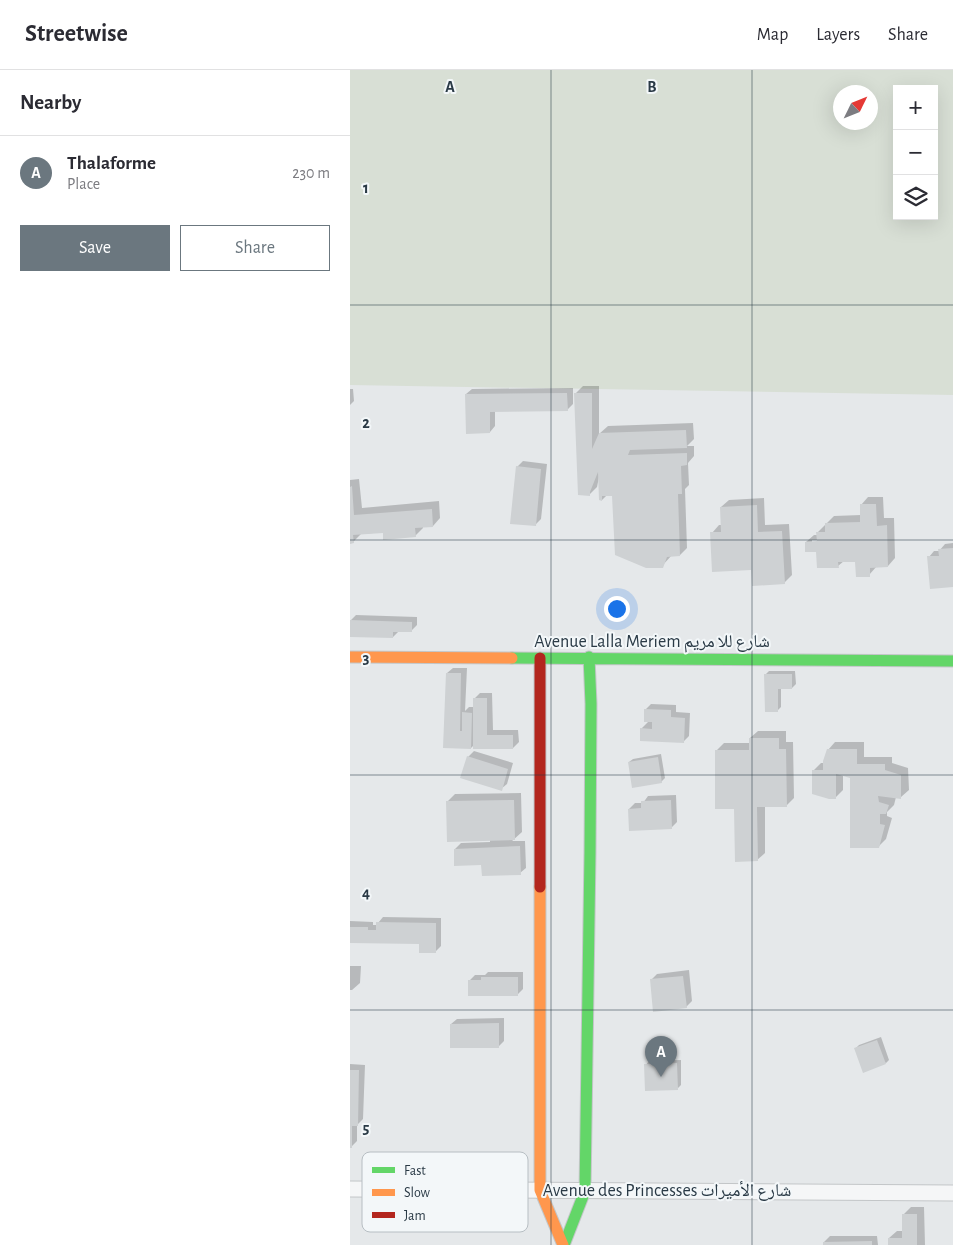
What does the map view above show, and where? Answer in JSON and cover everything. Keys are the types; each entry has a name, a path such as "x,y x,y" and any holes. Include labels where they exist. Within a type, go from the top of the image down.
{"street":[{"name":"Avenue Lalla Meriem شارع للا مريم","path":"350,656 953,660"},
{"path":"563,1245 584,1191 590,842 591,704 589,657"},
{"path":"540,658 540,1190 563,1245"},
{"name":"Avenue des Princesses شارع الأميرات","path":"528,1190 953,1193"}],"shaded area":[{"path":"350,70 953,70 953,395 350,385"}],"building":[{"path":"567,393 568,411 490,412 490,433 466,434 465,394"},
{"path":"574,393 592,393 592,449 599,433 686,430 687,448 630,450 628,455 687,453 687,465 681,466 682,494 678,494 680,556 667,557 663,568 646,568 615,555 612,496 602,496 602,501 599,500 598,472 590,496 578,495"},
{"path":"516,466 541,469 536,526 510,524"},
{"path":"352,486 354,515 432,509 433,527 415,528 416,537 383,540 383,533 353,535 354,543 350,544 350,487"},
{"path":"860,504 876,504 877,526 887,525 888,567 870,568 870,577 856,577 855,562 838,562 839,568 817,568 816,552 805,552 805,542 817,541 816,532 825,532 825,523 860,522"},
{"path":"757,505 758,532 782,531 785,584 752,586 751,570 712,572 710,532 721,532 720,507"},
{"path":"953,548 953,587 930,589 927,556 939,556 938,549"},
{"path":"350,620 412,622 412,632 393,632 393,638 350,637"},
{"path":"446,673 461,673 460,731 462,731 462,712 472,713 471,749 443,748"},
{"path":"764,674 792,674 792,689 778,689 778,712 765,712"},
{"path":"473,698 487,698 487,735 513,735 513,749 473,749"},
{"path":"644,709 671,710 671,717 685,718 684,743 640,741 640,728 652,729 652,722 644,722"},
{"path":"749,738 779,738 779,749 786,749 787,807 757,807 758,861 735,862 734,809 715,809 715,750 749,750"},
{"path":"827,749 857,749 857,764 885,764 885,770 901,775 901,799 878,796 879,802 889,805 886,814 880,814 880,824 885,825 879,848 850,848 850,778 836,774 836,799 812,794 812,770 823,770 823,761"},
{"path":"467,756 508,769 502,791 460,778"},
{"path":"658,757 662,783 632,788 628,762"},
{"path":"514,800 515,840 447,842 446,801"},
{"path":"671,800 672,829 629,831 628,809 641,808 641,801"},
{"path":"520,846 521,875 482,876 481,865 454,866 454,849"},
{"path":"376,922 436,923 436,953 419,953 419,944 350,943 350,927 368,927 368,930 376,930"},
{"path":"683,976 687,1008 653,1012 650,979"},
{"path":"481,977 518,977 518,996 468,996 468,980 481,980"},
{"path":"499,1023 499,1048 450,1048 450,1024"},
{"path":"877,1040 886,1064 863,1073 854,1048"},
{"path":"677,1063 678,1090 645,1091 644,1064"},
{"path":"350,1070 359,1070 358,1126 352,1126 352,1148 350,1148"},
{"path":"902,1214 917,1214 917,1245 888,1245 888,1238 902,1238"},
{"path":"872,1241 872,1245 823,1245 823,1242"}],"traffic: fast":[{"path":"564,1245 585,1191 590,852 591,704 589,657"},
{"path":"512,658 953,661"}],"traffic: slow":[{"path":"350,657 512,658"},
{"path":"540,887 540,1190 563,1245"}],"traffic: jam":[{"path":"540,658 540,887"}],"place":[{"name":"Thalaforme","path":"661,1077"}]}
